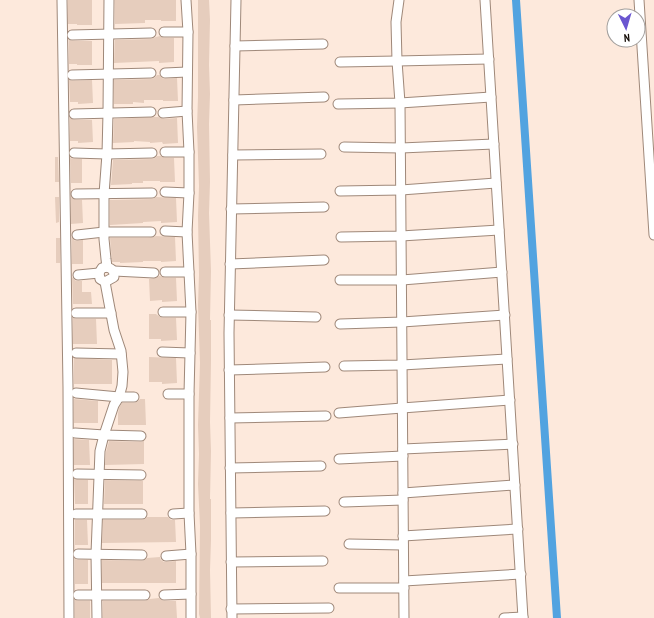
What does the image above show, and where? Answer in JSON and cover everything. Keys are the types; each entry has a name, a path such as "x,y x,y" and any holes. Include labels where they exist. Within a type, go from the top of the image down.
{"street":[{"path":"62,0 68,395 69,618"},
{"path":"105,282 114,277 106,260 104,232 109,73 109,0"},
{"path":"186,0 188,32 187,111 189,152 187,232 191,312 189,394 191,618"},
{"path":"236,0 229,316 231,614 330,608"},
{"path":"400,0 396,22 401,148 404,618"},
{"path":"485,0 523,617 504,618"},
{"path":"639,0 654,235"},
{"path":"72,35 151,32"},
{"path":"164,32 188,32"},
{"path":"235,46 323,44"},
{"path":"340,62 489,59"},
{"path":"164,73 187,72"},
{"path":"72,75 151,73"},
{"path":"234,100 324,97"},
{"path":"338,104 400,103 491,97"},
{"path":"163,113 187,111"},
{"path":"74,114 151,112"},
{"path":"344,147 401,148 494,144"},
{"path":"164,152 189,152"},
{"path":"74,153 152,153"},
{"path":"233,155 321,154"},
{"path":"340,191 401,190 496,183"},
{"path":"165,192 189,193"},
{"path":"76,194 152,193"},
{"path":"232,209 324,207"},
{"path":"341,237 401,236 499,230"},
{"path":"76,235 104,232 151,232"},
{"path":"165,232 187,232"},
{"path":"230,264 324,260"},
{"path":"97,618 96,554 100,451 114,405 119,397 122,386 123,372 121,354 114,330 105,282 100,279 99,273 102,268 154,272"},
{"path":"165,272 188,272"},
{"path":"340,280 402,280 502,272"},
{"path":"78,275 99,273"},
{"path":"163,312 191,312"},
{"path":"76,313 111,313"},
{"path":"340,324 402,322 504,315"},
{"path":"229,316 316,317"},
{"path":"162,352 190,353"},
{"path":"76,353 121,354"},
{"path":"344,366 402,365 507,359"},
{"path":"229,370 325,367"},
{"path":"76,393 134,397"},
{"path":"168,394 189,394"},
{"path":"340,413 510,400"},
{"path":"230,418 326,416"},
{"path":"75,433 141,436"},
{"path":"338,459 403,452 512,444"},
{"path":"230,468 321,466"},
{"path":"76,474 141,475"},
{"path":"344,502 515,485"},
{"path":"230,513 325,512"},
{"path":"172,514 189,513"},
{"path":"76,514 142,514"},
{"path":"350,544 518,529"},
{"path":"78,554 142,555"},
{"path":"166,556 191,554"},
{"path":"231,562 323,561"},
{"path":"339,588 520,574"},
{"path":"164,595 191,594"},
{"path":"78,595 145,595"}],"building":[{"path":"68,0 92,0 92,25 68,24"},
{"path":"115,0 176,0 176,21 145,20 145,23 115,24"},
{"path":"198,0 209,0 210,20 209,213 211,271 211,618 200,618 199,614 200,526 198,425 200,363 198,305 199,186 197,127"},
{"path":"160,36 164,38 174,38 174,62 159,63 159,61 114,63 115,40 151,39"},
{"path":"69,40 92,41 92,65 69,64"},
{"path":"157,75 160,75 165,79 177,78 178,101 144,100 144,103 133,102 133,104 114,104 114,80 151,79"},
{"path":"69,80 92,80 93,103 78,104 78,102 70,102"},
{"path":"158,117 164,119 177,118 178,143 163,144 162,142 150,143 134,141 113,143 114,119"},
{"path":"70,118 74,120 92,120 93,142 78,143 78,141 70,141"},
{"path":"157,156 174,158 175,182 143,181 143,183 111,185 113,160 152,159"},
{"path":"55,157 58,157 59,182 55,182"},
{"path":"70,158 82,159 82,183 71,183"},
{"path":"55,197 59,197 59,222 56,223"},
{"path":"71,197 76,200 82,200 83,223 71,224"},
{"path":"156,197 176,198 177,222 161,223 161,221 110,225 110,200 152,199"},
{"path":"156,236 175,237 176,261 112,262 110,238 148,238"},
{"path":"72,237 75,241 83,240 83,264 72,264"},
{"path":"56,238 60,238 60,263 56,263"},
{"path":"159,276 165,278 176,278 177,301 150,301 149,279"},
{"path":"72,277 76,281 82,281 82,292 91,292 92,304 73,304"},
{"path":"149,314 156,314 163,318 176,318 177,340 161,341 161,339 149,339"},
{"path":"73,318 96,319 97,344 73,344"},
{"path":"149,357 176,358 177,383 162,384 162,382 149,382"},
{"path":"74,358 112,360 112,384 74,384"},
{"path":"74,399 98,401 98,423 74,423"},
{"path":"140,399 145,399 146,425 118,425 118,413 122,403 134,403"},
{"path":"74,439 89,440 90,465 74,465"},
{"path":"109,441 144,441 144,464 105,465"},
{"path":"74,479 88,480 88,504 75,504"},
{"path":"105,480 143,481 143,504 104,504"},
{"path":"147,517 168,517 171,520 175,520 176,542 102,543 103,520 142,520"},
{"path":"75,520 87,520 88,545 75,545"},
{"path":"160,557 164,562 176,561 176,583 102,583 102,560 142,561 147,558"},
{"path":"75,559 88,560 88,584 75,584"},
{"path":"159,598 164,601 176,601 177,618 103,618 103,601 145,601"},
{"path":"75,600 90,601 90,618 75,618"}],"waterway":[{"path":"516,0 557,618"}]}
